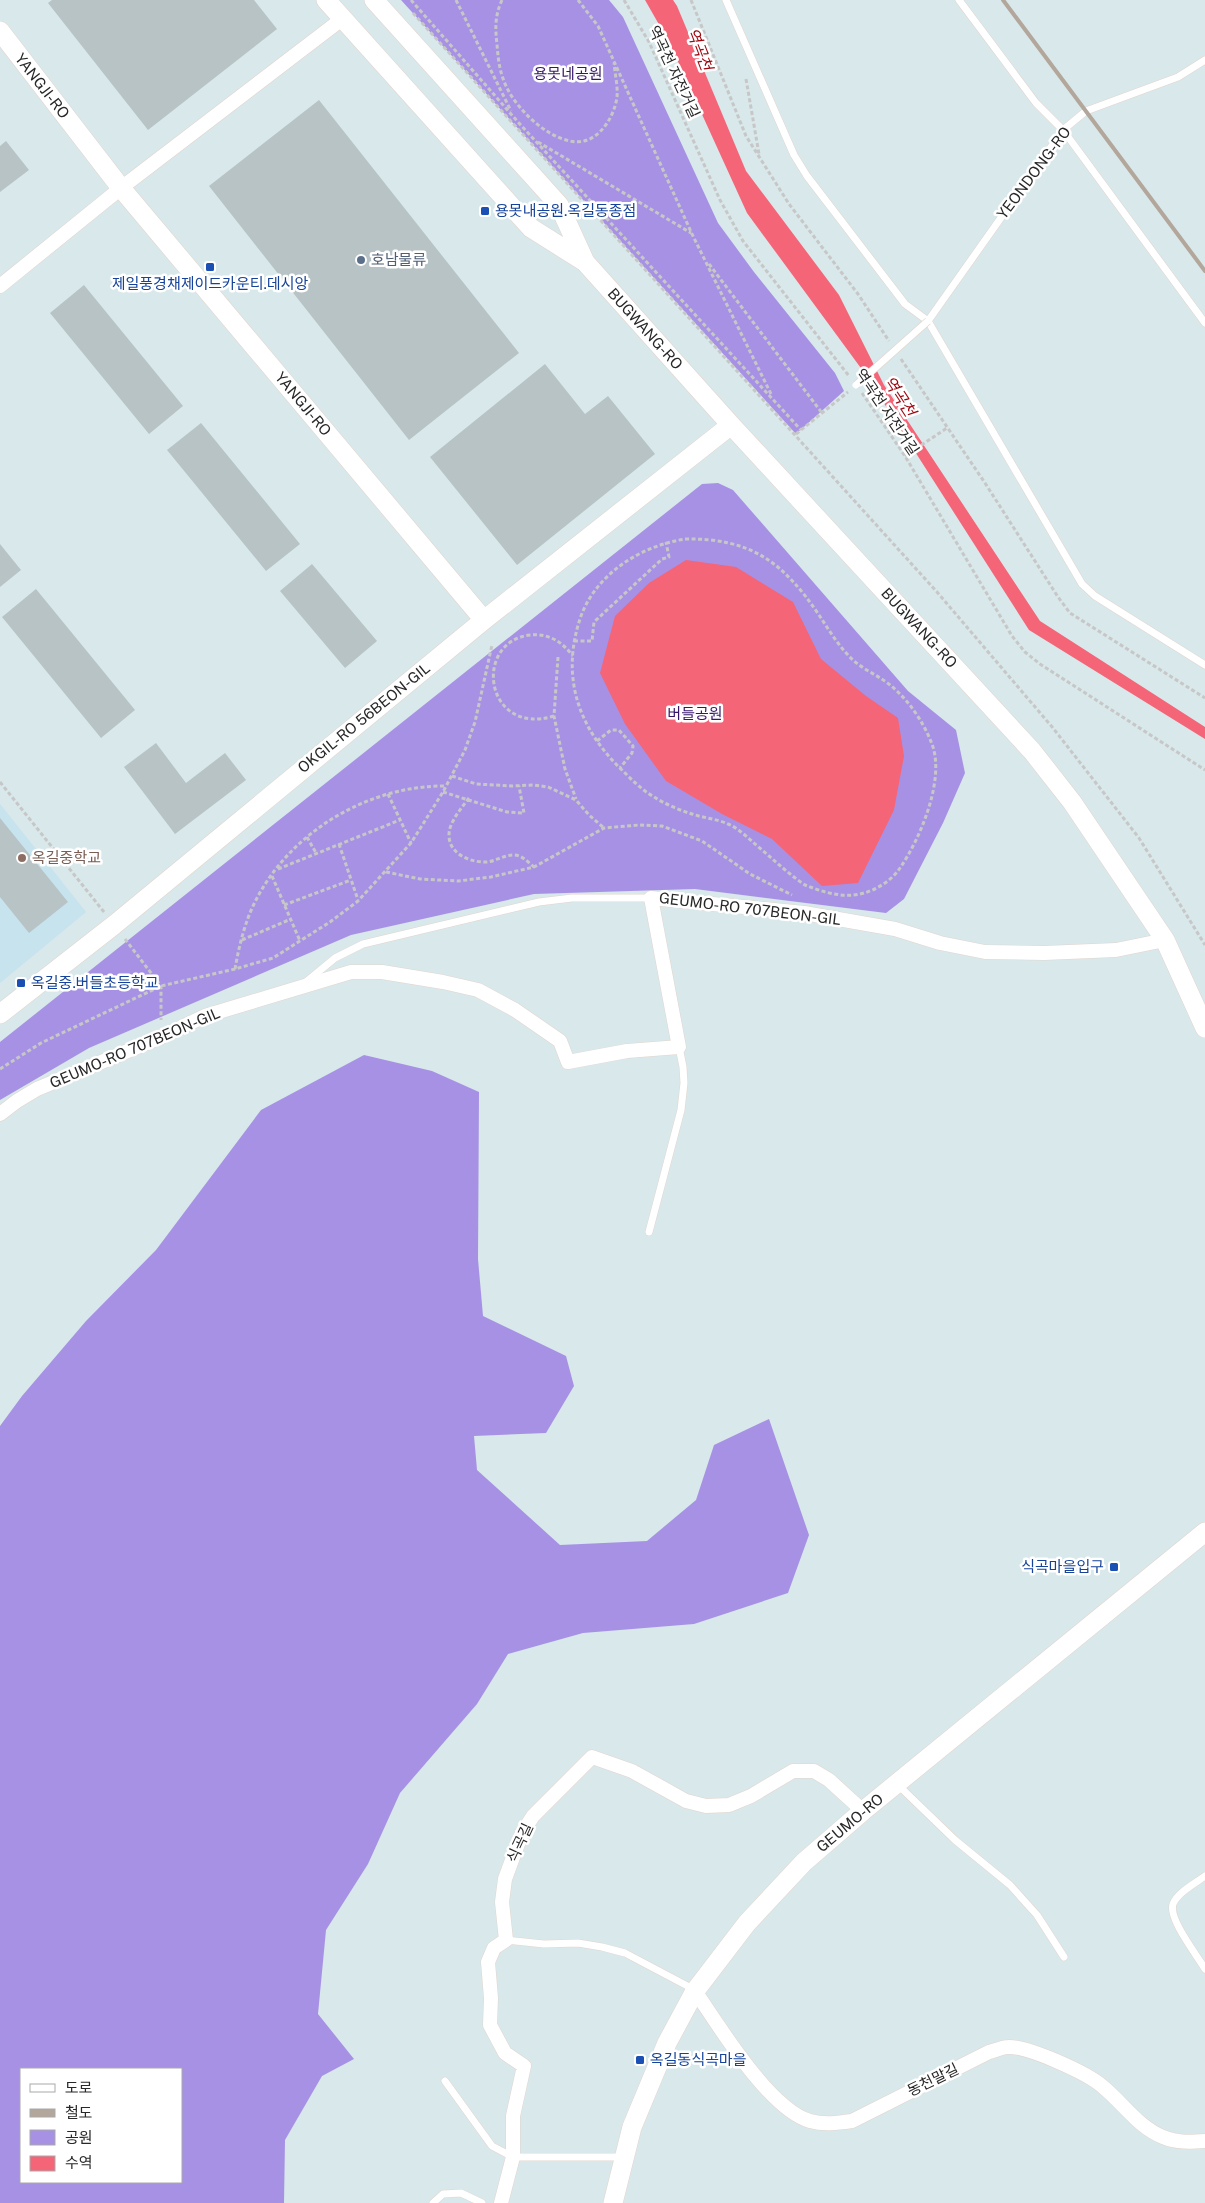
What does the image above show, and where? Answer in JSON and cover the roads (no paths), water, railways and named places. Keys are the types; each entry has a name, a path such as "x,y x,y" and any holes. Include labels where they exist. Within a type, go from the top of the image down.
{"main road":[{"name":"BUGWANG-RO","path":"326,0 531,228 585,262 731,425 1032,751 1072,802 1165,940 1205,1028"},
{"name":"BUGWANG-RO","path":"374,0 559,205 585,262"},
{"name":"YANGJI-RO","path":"0,31 121,188 484,620"},
{"name":"OKGIL-RO 56BEON-GIL","path":"0,1014 114,925 484,620 731,425"},
{"name":"GEUMO-RO","path":"613,2203 632,2127 667,2043 695,1991 725,1950 772,1894 804,1862 863,1811 1205,1532"}],"street":[{"path":"0,286 121,188 342,19"},
{"name":"GEUMO-RO 707BEON-GIL","path":"0,1114 17,1100 37,1090 205,1016 351,972 382,972 478,990 515,1010 560,1041 568,1062 627,1051 679,1047 651,898 804,913 895,929 940,943 985,952 1044,953 1116,950 1165,940"},
{"name":"식곡길","path":"506,1940 502,1902 505,1879 522,1833 533,1816 592,1757 632,1771 686,1802 706,1806 729,1805 751,1796 793,1771 814,1772 829,1780 863,1811"},
{"path":"501,2203 513,2157 513,2116 524,2066 506,2053 490,2025 491,1998 488,1962 494,1948 506,1940"},
{"name":"동천말길","path":"695,1991 743,2060 769,2091 788,2108 809,2121 830,2124 852,2121 990,2052 1007,2047 1024,2050 1081,2072 1102,2085 1145,2128 1164,2138 1186,2142 1205,2141"}],"lane":[{"path":"726,0 794,155 905,304 928,321 1082,584 1095,596 1205,665"},
{"path":"959,0 1036,103 1063,130 1205,323"},
{"name":"YEONDONG-RO","path":"856,385 928,321 1063,130 1086,111 1178,77 1205,60"},
{"path":"296,990 335,958 363,944 539,902 572,898 651,898"},
{"path":"649,1232 681,1110 683,1067 679,1047"},
{"path":"897,1784 955,1840 1010,1885 1037,1915 1064,1957"},
{"path":"1205,1876 1178,1896 1173,1904 1173,1917 1205,1969"},
{"path":"506,1940 544,1944 578,1944 626,1953 695,1991"},
{"path":"444,2082 492,2146 513,2157 623,2157"},
{"path":"433,2203 443,2194 461,2193 482,2203"}],"water":[{"path":"645,0 673,0 677,6 746,171 839,295 884,385 1040,621 1205,727 1205,739 1029,630 866,375 747,213 669,42"},
{"path":"686,560 736,567 793,602 821,659 866,696 898,718 904,756 894,810 858,883 822,886 772,839 722,814 666,781 625,724 600,673 615,616 649,583"}],"railway":[{"path":"1003,0 1205,271"}],"place":[{"name":"용못내공원.옥길동종점","path":"485,211"},
{"name":"호남물류","path":"361,260"},
{"name":"제일풍경채제이드카운티.데시앙","path":"210,267"},
{"name":"옥길중학교","path":"22,858"},
{"name":"옥길중.버들초등학교","path":"21,983"},
{"name":"식곡마을입구","path":"1114,1567"},
{"name":"옥길동식곡마을","path":"640,2060"}],"water label":[{"name":"역곡천","path":"700,49"},
{"name":"역곡천","path":"900,396"}],"park label":[{"name":"용못네공원","path":"568,74"},
{"name":"버들공원","path":"695,714"}]}
